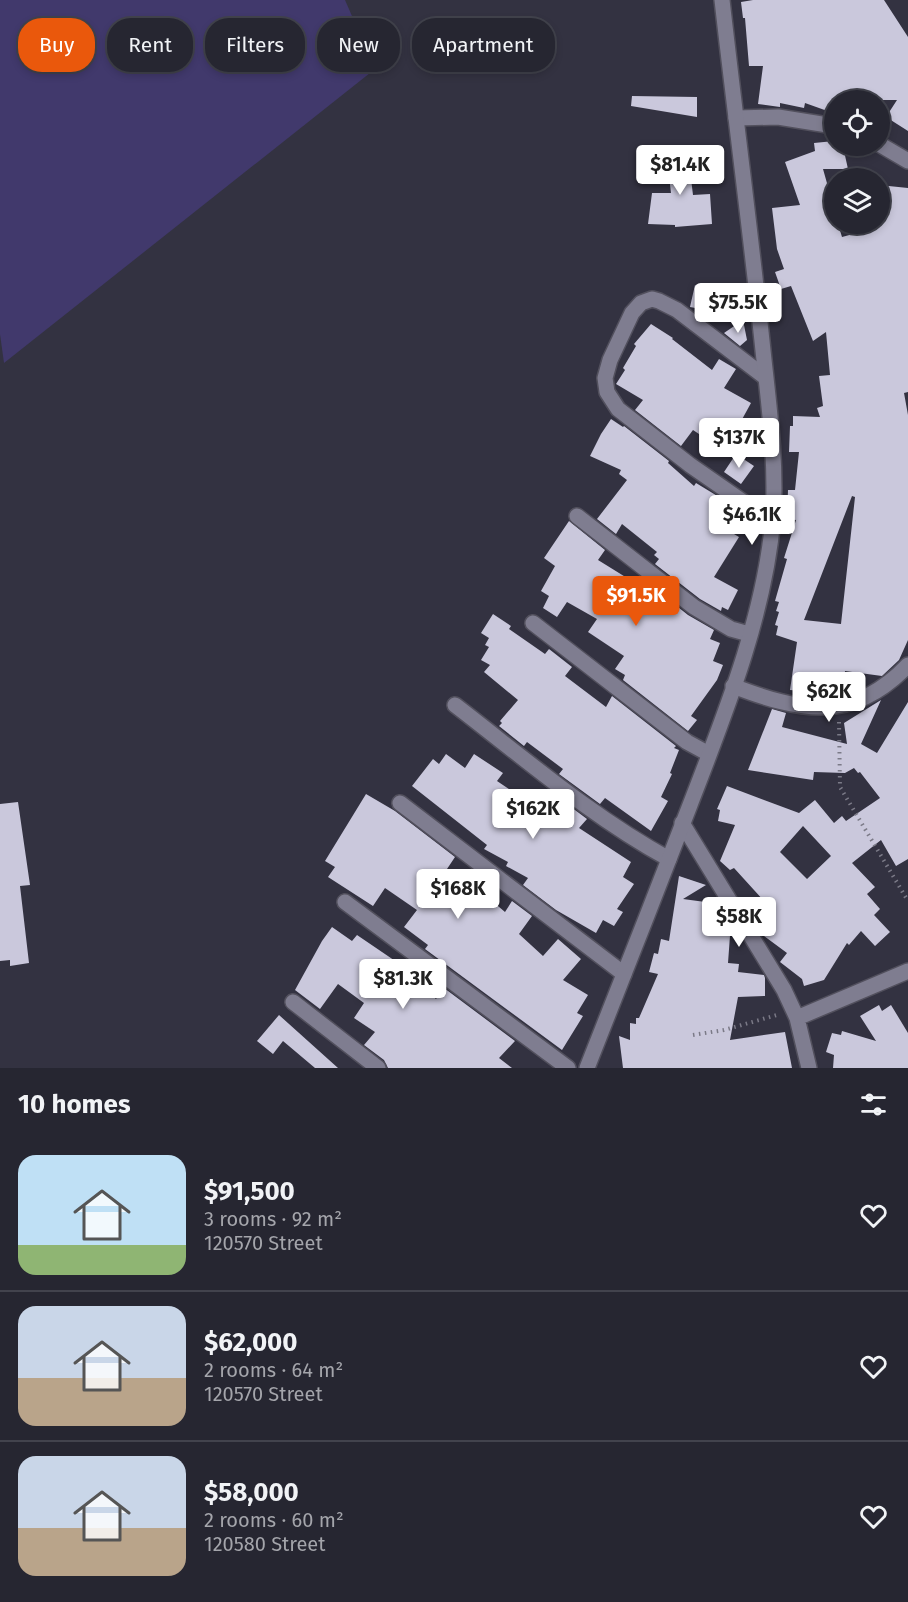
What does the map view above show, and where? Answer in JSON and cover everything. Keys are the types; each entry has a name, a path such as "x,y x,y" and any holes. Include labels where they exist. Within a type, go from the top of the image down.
{"street":[{"path":"587,1068 669,859 733,686 764,582 773,518 774,462 752,242 722,0"},
{"path":"736,118 778,117 824,124"},
{"path":"890,150 908,161"},
{"path":"765,376 677,310 652,299 641,303 632,313 610,360 605,378 607,392 618,409 699,471 746,504 773,518"},
{"path":"577,516 694,607 731,630 749,634"},
{"path":"533,623 687,742 709,754"},
{"path":"733,686 772,701 815,707 838,706 870,697 895,679 908,665"},
{"path":"454,705 604,819 669,859"},
{"path":"400,803 624,974"},
{"path":"682,824 784,990 795,1014 810,1068"},
{"path":"345,902 568,1068"},
{"path":"795,1014 908,971"},
{"path":"293,1002 378,1068"}],"path":[{"path":"838,706 840,787 908,901"},
{"path":"693,1035 795,1014"}],"shaded area":[{"path":"0,0 345,0 353,18 317,18 317,72 371,72 4,363 0,334"}],"building":[{"path":"753,0 884,0 908,37 908,131 890,120 890,111 897,100 890,100 890,90 824,90 824,110 805,103 804,108 780,103 780,107 758,104 763,66 749,66 745,18 743,18 741,2"},
{"path":"632,96 697,97 697,117 631,106"},
{"path":"824,142 824,156 845,156 848,168 823,169 824,234 841,234 842,237 853,234 890,234 890,186 908,188 908,392 904,393 908,415 908,640 899,660 882,676 845,671 843,694 790,690 797,642 776,635 778,626 775,625 779,602 775,601 787,559 784,558 796,520 787,519 788,490 795,490 799,452 789,452 790,426 793,426 793,416 820,417 817,408 823,406 819,376 830,375 826,332 813,341 791,286 781,289 775,272 784,269 777,249 772,208 800,205 785,162 815,151 814,143","holes":["852,496 855,497 841,624 804,620"]},
{"path":"687,146 693,195 710,194 712,224 675,227 675,225 648,224 652,193 671,193 666,149"},
{"path":"695,285 702,289 702,285 732,291 727,314 690,307"},
{"path":"743,320 747,340 740,346 724,333"},
{"path":"651,324 673,338 712,370 719,359 736,369 724,388 751,403 734,434 737,436 726,452 693,430 681,446 635,410 643,400 616,384 636,346 634,344"},
{"path":"611,419 624,426 669,461 668,463 694,486 696,483 719,497 713,507 741,524 734,534 739,537 714,577 738,590 728,610 722,607 721,611 700,599 655,564 659,559 654,555 657,552 622,524 616,534 597,519 627,480 619,474 621,470 590,456"},
{"path":"736,454 754,466 741,484 724,472"},
{"path":"569,521 605,550 598,560 640,586 644,580 688,615 714,630 710,639 720,643 713,661 723,665 717,680 691,716 697,720 688,731 623,680 625,675 615,669 624,656 588,632 597,619 567,602 557,617 543,608 549,596 541,591 555,566 544,558"},
{"path":"493,614 511,626 509,629 545,654 549,649 572,667 565,676 606,707 612,696 679,750 670,773 672,774 661,797 668,801 651,831 605,798 600,804 559,774 563,769 527,742 524,746 499,726 502,723 500,721 518,700 484,672 490,665 481,660 489,647 485,645 489,638 481,633"},
{"path":"881,700 861,744 877,753 908,702 908,859 896,866 881,840 852,863 875,887 867,894 880,909 874,915 890,932 875,946 861,931 849,945 847,943 824,980 804,986 802,979 780,962 787,953 760,933 752,919 759,909 773,911 734,868 730,870 720,861 735,825 718,821 720,810 717,809 727,786 799,813 815,800 834,823 842,816 846,821 880,798 860,772 858,773 854,768 845,773 814,772 813,780 748,770 772,709 786,713 782,727 847,744 844,723","holes":["803,826 831,856 807,879 780,852"]},
{"path":"446,754 465,768 474,754 503,773 497,781 536,807 538,804 541,807 551,792 587,819 579,828 631,862 623,877 634,884 617,909 623,912 614,926 603,920 596,933 556,910 523,885 528,878 506,866 508,862 484,849 487,845 412,786 433,759 439,764"},
{"path":"366,794 395,811 455,857 447,869 483,896 485,895 505,912 512,901 532,916 519,934 543,956 558,939 581,959 563,980 588,995 577,1013 583,1016 562,1050 425,949 428,945 404,927 417,910 385,888 373,906 328,877 335,867 325,861"},
{"path":"18,802 30,885 20,886 29,963 10,966 10,960 0,961 0,804"},
{"path":"679,876 706,885 683,899 720,904 724,910 722,918 729,918 731,922 728,963 739,964 738,972 764,975 765,978 765,996 738,997 730,1040 785,1032 792,1068 623,1068 619,1036 630,1040 630,1023 636,1024 636,1018 639,1018 658,974 649,972 654,953 658,954 661,939 669,941"},
{"path":"332,927 352,941 357,935 407,969 404,972 436,999 444,988 515,1041 499,1058 512,1068 388,1068 384,1060 364,1045 375,1032 354,1018 364,1003 338,984 320,1009 295,990"},
{"path":"879,1005 882,1011 891,1005 908,1033 908,1068 833,1068 834,1055 826,1052 832,1033 841,1035 842,1031 876,1041 860,1016"},
{"path":"279,1015 338,1068 315,1068 283,1041 273,1054 257,1041"}]}
